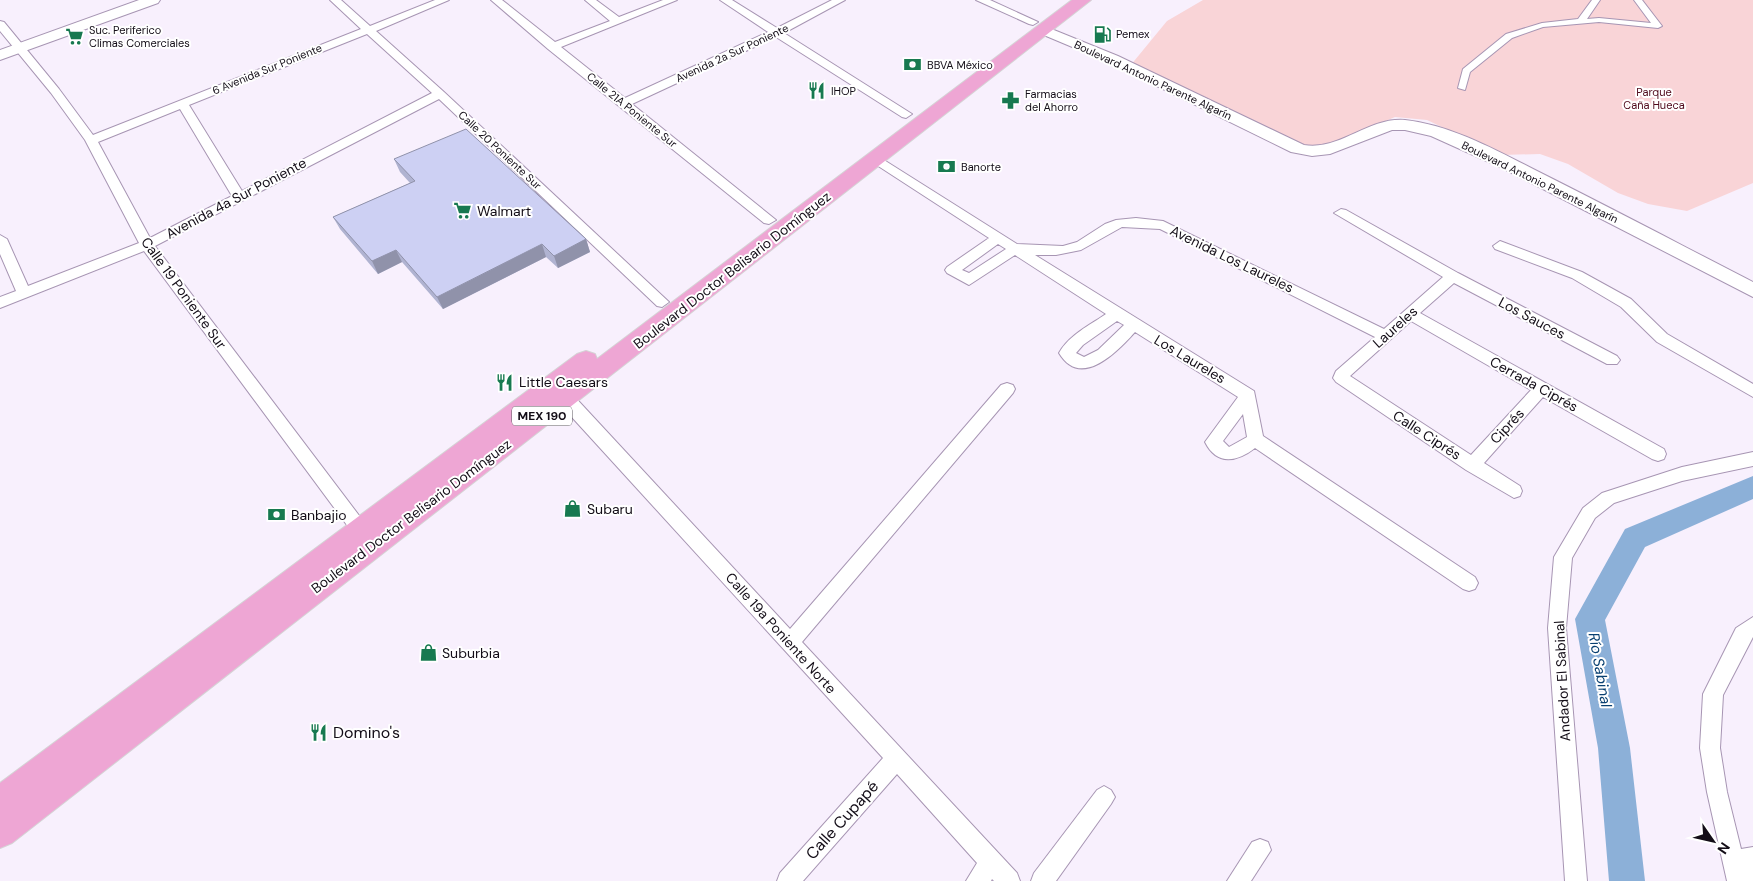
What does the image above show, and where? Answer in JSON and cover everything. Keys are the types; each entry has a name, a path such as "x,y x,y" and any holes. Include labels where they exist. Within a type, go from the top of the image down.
{"main road":[{"path":"0,55 153,0"},
{"name":"Boulevard Doctor Belisario Domínguez","path":"0,804 361,531 558,392 876,159 1038,26 1060,0"},
{"name":"Boulevard Doctor Belisario Domínguez","path":"0,830 558,392 662,302 906,114 1038,26 1082,0"},
{"name":"Boulevard Antonio Parente Algarín","path":"1038,26 1113,59 1290,146 1305,151 1320,152 1333,148 1378,127 1404,125 1432,132 1516,168 1753,290"}],"street":[{"name":"Calle 20 Poniente Sur","path":"336,0 440,94 662,302"},
{"name":"6 Avenida Sur Poniente","path":"91,140 444,0"},
{"name":"Calle 21A Poniente Sur","path":"496,0 769,220"},
{"path":"590,0 618,22"},
{"path":"552,47 672,0"},
{"path":"725,0 906,114"},
{"name":"Avenida 2a Sur Poniente","path":"624,103 777,32 840,0"},
{"path":"981,0 1038,26"},
{"path":"1580,22 1596,0"},
{"path":"1462,88 1466,71 1509,36 1542,25 1599,20 1658,26 1638,0"},
{"name":"Calle 19 Poniente Sur","path":"0,24 55,91 91,140 147,245 361,531"},
{"name":"Avenida 4a Sur Poniente","path":"0,303 147,245 440,94"},
{"path":"182,104 240,197"},
{"name":"Los Laureles","path":"876,159 1117,314 1248,395"},
{"name":"Los Sauces","path":"1341,213 1453,276 1612,360"},
{"name":"Avenida Los Laureles","path":"1016,248 1050,251 1069,249 1086,244 1110,227 1144,223 1163,226 1386,336"},
{"path":"999,237 952,270 971,280 1016,248"},
{"path":"0,239 24,293"},
{"path":"1500,246 1568,271 1626,303 1662,338 1753,391"},
{"name":"Laureles","path":"1341,378 1341,375 1453,276"},
{"path":"1117,314 1078,341 1067,353 1079,362 1086,363 1106,351 1133,324"},
{"name":"Cerrada Ciprés","path":"1410,314 1658,454"},
{"name":"Calle Ciprés","path":"1341,378 1514,491"},
{"name":"Ciprés","path":"1472,465 1542,388"},
{"path":"790,642 1008,389"},
{"name":"Calle 19a Poniente Norte","path":"558,392 1009,881"},
{"path":"1248,395 1213,442 1226,454 1242,449 1256,439"},
{"path":"1248,395 1256,439 1469,583"},
{"name":"Andador El Sabinal","path":"1576,881 1557,628 1563,557 1589,513 1608,498 1682,474 1753,459"},
{"path":"1753,625 1743,634 1712,694 1710,748 1741,867 1753,874"},
{"name":"Calle Cupapé","path":"788,881 896,759"},
{"path":"1042,881 1104,797"},
{"path":"1238,881 1260,850"},
{"path":"977,881 991,863"}],"green space":[{"name":"Parque Caña Hueca","path":"1203,0 1753,0 1753,183 1687,211 1648,204 1618,193 1568,164 1540,154 1501,155 1427,120 1395,117 1321,149 1294,144 1130,66 1167,21"}],"building":[{"name":"Walmart","path":"466,129 586,239 554,256 542,244 437,297 396,250 372,261 333,217 415,181 394,159"}],"waterway":[{"name":"Río Sabinal","path":"1627,881 1614,748 1590,619 1635,538 1753,487"}],"place":[{"name":"Pemex","path":"1102,34"},
{"name":"Suc. Periferico Climas Comerciales","path":"75,36"},
{"name":"BBVA México","path":"913,65"},
{"name":"IHOP","path":"817,91"},
{"name":"Farmacias del Ahorro","path":"1011,100"},
{"name":"Banorte","path":"947,167"},
{"name":"Walmart","path":"463,211"},
{"name":"Little Caesars","path":"505,382"},
{"name":"Subaru","path":"573,509"},
{"name":"Banbajio","path":"277,515"},
{"name":"Suburbia","path":"428,653"},
{"name":"Domino's","path":"319,732"}]}
